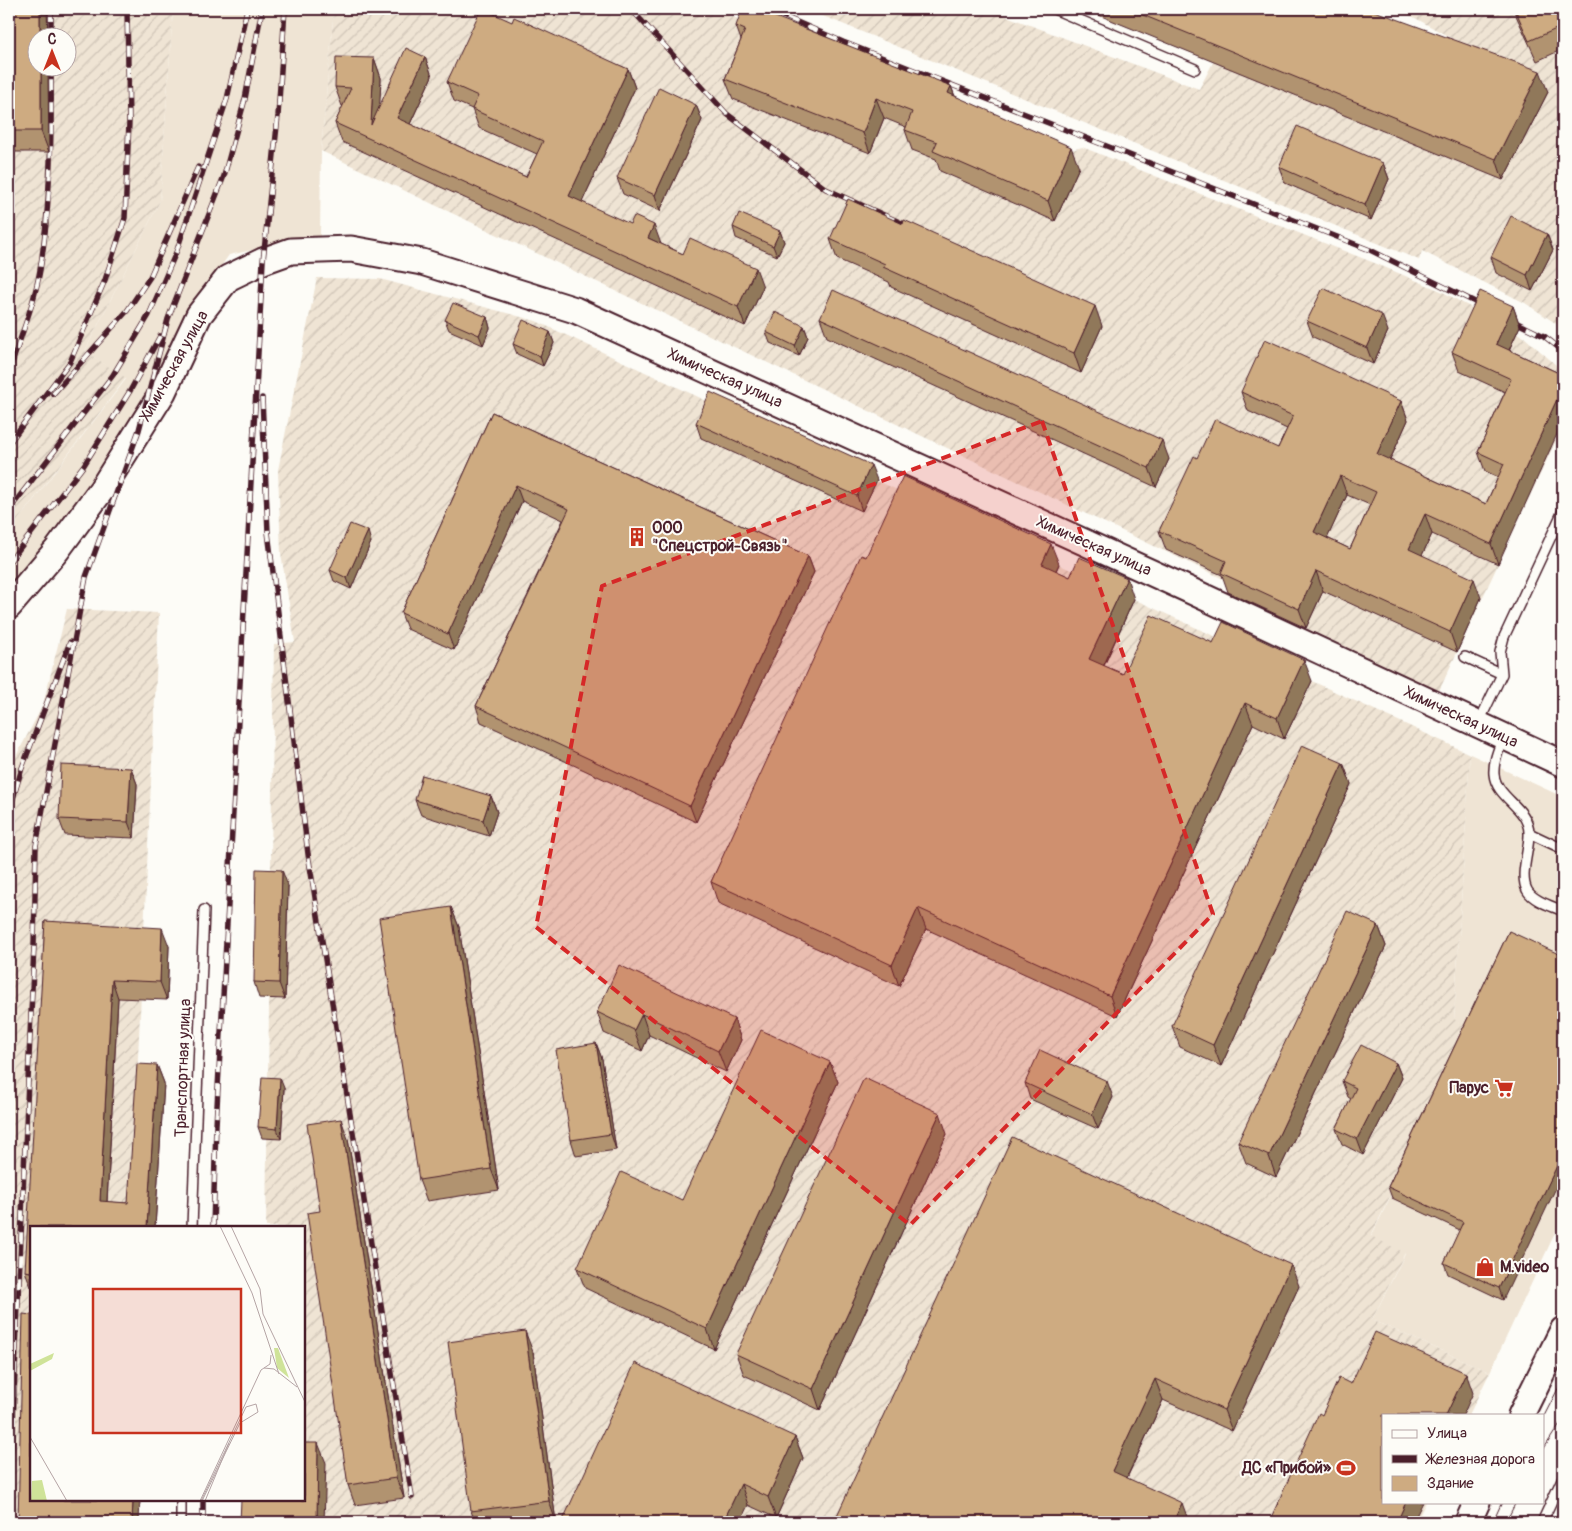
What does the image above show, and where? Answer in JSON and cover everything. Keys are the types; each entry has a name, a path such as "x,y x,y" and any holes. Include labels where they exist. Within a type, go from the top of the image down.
{"street":[{"name":"Химическая улица","path":"9,606 57,550 102,489 163,392 200,316 228,278 291,250 351,249 422,262 575,310 1188,589 1563,764"},
{"path":"1521,1414 1563,1330"},
{"path":"1468,1522 1476,1504"}],"lane":[{"path":"1054,9 1195,69"},
{"path":"1478,724 1502,674 1500,652 1504,637 1563,511"},
{"path":"1465,657 1502,674"},
{"path":"1503,736 1495,757 1494,774 1496,783 1528,821 1530,833 1525,877 1527,889 1533,897 1563,911"},
{"path":"1530,833 1563,849"},
{"name":"Транспортная улица","path":"192,1226 204,910"},
{"path":"1542,1522 1563,1477"},
{"path":"181,1501 181,1522"}],"highlighted area":[{"path":"1042,421 1213,914 910,1225 536,927 602,586"}],"shaded area":[{"path":"9,9 173,9 160,201 85,351 126,378 9,532"},
{"path":"173,9 334,9 321,151 320,236 229,255 204,290 171,365 106,466 9,593 9,532 126,379 85,351 160,201"},
{"path":"334,9 710,9 770,30 1072,150 1082,147 1377,264 1441,291 1524,337 1563,371 1563,425 1439,691 1239,597 1234,584 321,151"},
{"path":"806,9 1003,9 1001,14 1199,89 1216,57 1543,89 1399,9 1563,9 1563,328 1525,303 1422,251 1419,260"},
{"path":"317,278 380,279 536,321 1470,754 1454,1019 1470,1030 1371,1236 1405,1253 1372,1320 1490,1372 1469,1414 1382,1414 1382,1504 1425,1504 1416,1522 262,1522 305,1501 305,1226 266,1226 274,644 295,642 281,553 278,470"},
{"path":"67,609 159,613 130,1226 30,1226 30,1501 116,1522 9,1522 9,765 11,766 43,705"},
{"path":"1470,754 1563,797 1563,1216 1490,1372 1372,1320 1405,1254 1371,1237 1470,1031 1454,1020"}],"building":[{"path":"9,9 40,9 40,28 28,28 28,78 41,78 41,131 9,131"},
{"path":"481,9 512,22 514,17 628,69 569,196 630,224 634,216 654,225 648,238 683,254 690,238 756,268 738,307 335,123 351,88 335,87 336,57 374,58 371,125 406,48 425,57 397,118 526,177 543,141 472,109 478,96 447,82"},
{"path":"742,9 755,9 951,86 948,93 1071,147 1048,201 933,151 937,142 905,130 912,112 876,98 863,133 725,79 745,30 736,26"},
{"path":"1128,9 1369,9 1540,71 1496,159"},
{"path":"1515,9 1563,9 1563,26 1529,41"},
{"path":"659,87 696,105 655,195 617,178"},
{"path":"1297,126 1383,163 1365,205 1279,167"},
{"path":"848,199 903,224 904,220 1095,306 1074,353 883,267 885,264 830,239"},
{"path":"739,213 780,231 773,246 733,227"},
{"path":"1511,216 1547,234 1527,275 1491,257"},
{"path":"1323,288 1382,315 1367,348 1307,321"},
{"path":"833,290 1162,440 1149,468 820,318"},
{"path":"1480,291 1513,306 1496,344 1563,375 1563,386 1491,544 1425,514 1409,549 1474,579 1450,632 1316,571 1299,609 1221,573 1226,561 1159,531 1194,456 1197,458 1215,419 1278,448 1293,416 1241,392 1265,339 1401,401 1377,454 1486,504 1504,464 1478,452 1511,379 1452,352","holes":["1340,476 1376,492 1350,549 1314,532"]},
{"path":"453,303 487,317 479,335 445,320"},
{"path":"775,312 804,326 795,346 766,332"},
{"path":"523,320 550,332 540,356 513,344"},
{"path":"710,392 871,465 857,496 696,423"},
{"path":"492,412 808,556 690,806 476,706 569,509 516,485 448,634 401,613"},
{"path":"903,476 1051,544 1042,564 1070,577 1079,557 1127,578 1089,659 1123,674 1151,615 1213,643 1223,622 1304,660 1277,718 1245,703 1110,996 918,908 892,965 711,882 861,555 866,557"},
{"path":"350,524 368,531 347,578 330,570"},
{"path":"1302,745 1343,763 1213,1045 1172,1026"},
{"path":"61,765 131,768 128,822 59,819"},
{"path":"422,775 491,796 483,820 415,800"},
{"path":"256,869 282,870 279,983 254,982"},
{"path":"451,907 491,1169 419,1180 379,918"},
{"path":"1347,911 1378,925 1269,1156 1238,1142"},
{"path":"45,921 162,928 160,982 112,980 100,1201 128,1203 137,1064 157,1065 147,1226 30,1226 30,1272 25,1271"},
{"name":"Парус","path":"1509,931 1563,956 1563,1153 1499,1288 1444,1263 1463,1222 1388,1187"},
{"path":"619,965 734,1019 718,1051 642,1014 634,1030 597,1012"},
{"path":"761,1030 830,1062 707,1329 577,1268 621,1172 682,1200"},
{"path":"596,1043 611,1134 571,1140 556,1050"},
{"path":"1361,1045 1396,1063 1357,1139 1336,1129 1356,1088 1342,1081"},
{"path":"1040,1050 1107,1081 1092,1114 1025,1083"},
{"path":"262,1077 280,1078 277,1129 258,1127"},
{"path":"864,1078 940,1113 813,1389 736,1354"},
{"path":"341,1119 396,1478 348,1485 307,1213 320,1211 307,1124"},
{"path":"1012,1137 1291,1265 1224,1410 1155,1379 1112,1471 1182,1503 1173,1522 834,1522"},
{"path":"23,1314 30,1315 30,1501 133,1501 132,1522 18,1522"},
{"path":"525,1331 549,1501 471,1511 448,1342"},
{"name":"ДC «Прибой»","path":"1375,1332 1466,1373 1446,1414 1382,1414 1382,1504 1405,1504 1397,1522 1269,1522 1319,1413 1322,1415 1339,1378 1351,1384"},
{"path":"635,1363 795,1437 768,1497 741,1484 723,1522 562,1522"},
{"path":"305,1443 318,1443 317,1522 240,1522 241,1501 305,1501"}],"tram line":[{"path":"1544,1416 1563,1379"},
{"path":"1544,1448 1563,1419"},
{"path":"1493,1522 1501,1504"},
{"path":"1506,1522 1515,1504"}],"railway":[{"path":"51,9 51,28"},
{"path":"9,443 70,362 105,280 125,218 129,122 127,9"},
{"path":"9,510 113,375 149,315 177,250 227,99 247,9"},
{"path":"9,1507 34,946 36,846 86,577 139,430 168,319 224,176 245,99 262,9"},
{"path":"213,1226 216,1125 263,261 278,116 285,9"},
{"path":"631,9 727,114 826,189 915,229"},
{"path":"767,9 843,42 1370,250 1487,308"},
{"path":"9,372 34,296 44,245 50,169 51,78"},
{"path":"53,394 127,311 150,277 198,167"},
{"path":"1507,318 1544,336 1563,351"},
{"path":"9,562 84,465 130,391 160,336"},
{"path":"262,398 268,532 308,854 412,1497"},
{"path":"9,812 22,768 70,642"},
{"path":"203,1501 203,1522"}],"place":[{"name":"ООО \"Спецстрой-Связь\"","path":"637,537"},
{"name":"Парус","path":"1504,1088"},
{"name":"M.video","path":"1485,1267"},
{"name":"ДC «Прибой»","path":"1346,1468"}]}
